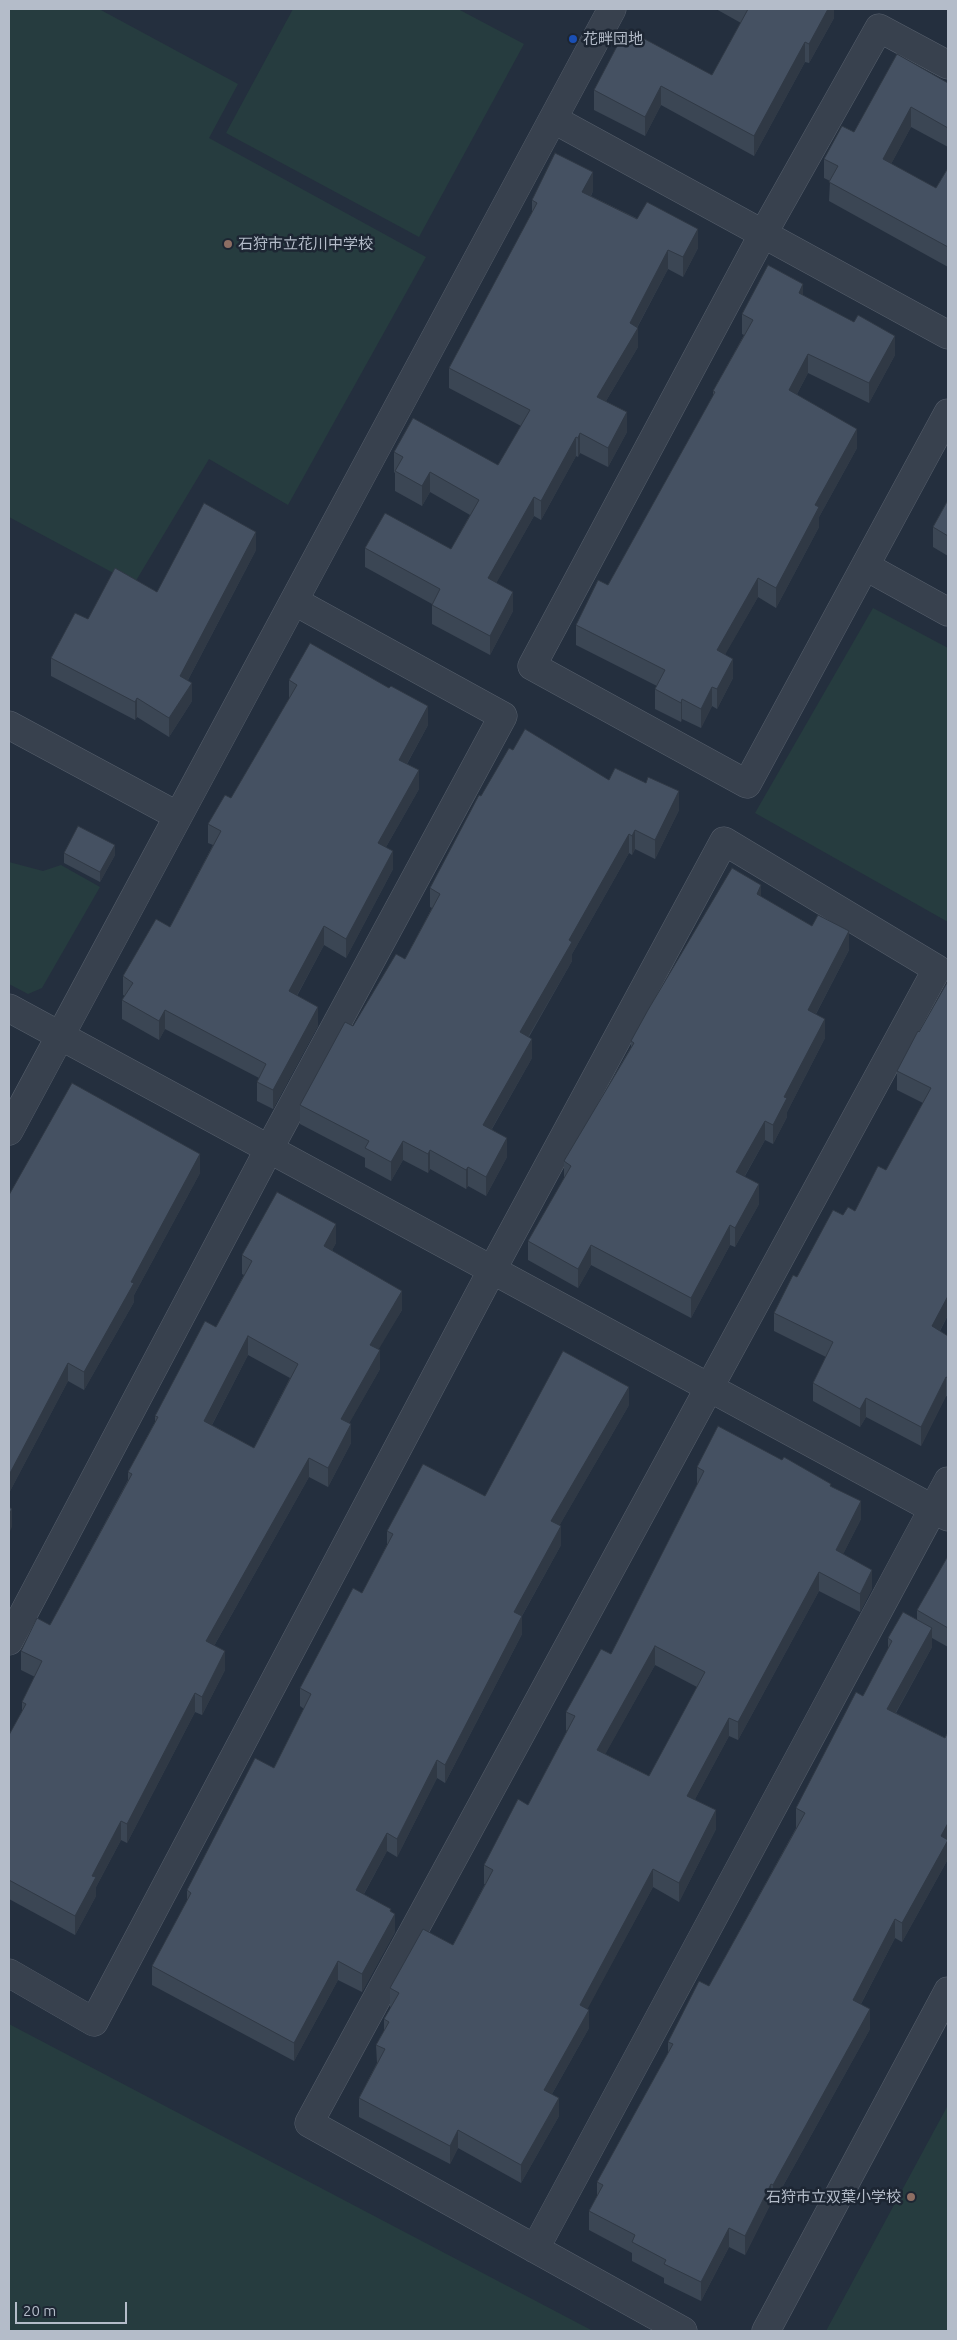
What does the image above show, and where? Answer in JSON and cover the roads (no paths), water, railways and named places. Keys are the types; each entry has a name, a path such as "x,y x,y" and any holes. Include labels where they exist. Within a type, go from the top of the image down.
{"street":[{"path":"9,1130 612,9"},
{"path":"948,65 879,28 763,234 532,666 747,784 948,413"},
{"path":"553,119 948,335"},
{"path":"866,566 948,612"},
{"path":"9,1641 269,1149 503,716 294,601"},
{"path":"9,725 178,816"},
{"path":"9,1974 94,2022 492,1270 724,841 938,969 309,2123 683,2331"},
{"path":"9,1008 941,1513"},
{"path":"534,2249 941,1513 948,1481"},
{"path":"766,2331 948,1991"}],"place":[{"name":"花畔団地","path":"573,39"},
{"name":"石狩市立花川中学校","path":"228,244"},
{"name":"石狩市立双葉小学校","path":"911,2197"}]}
